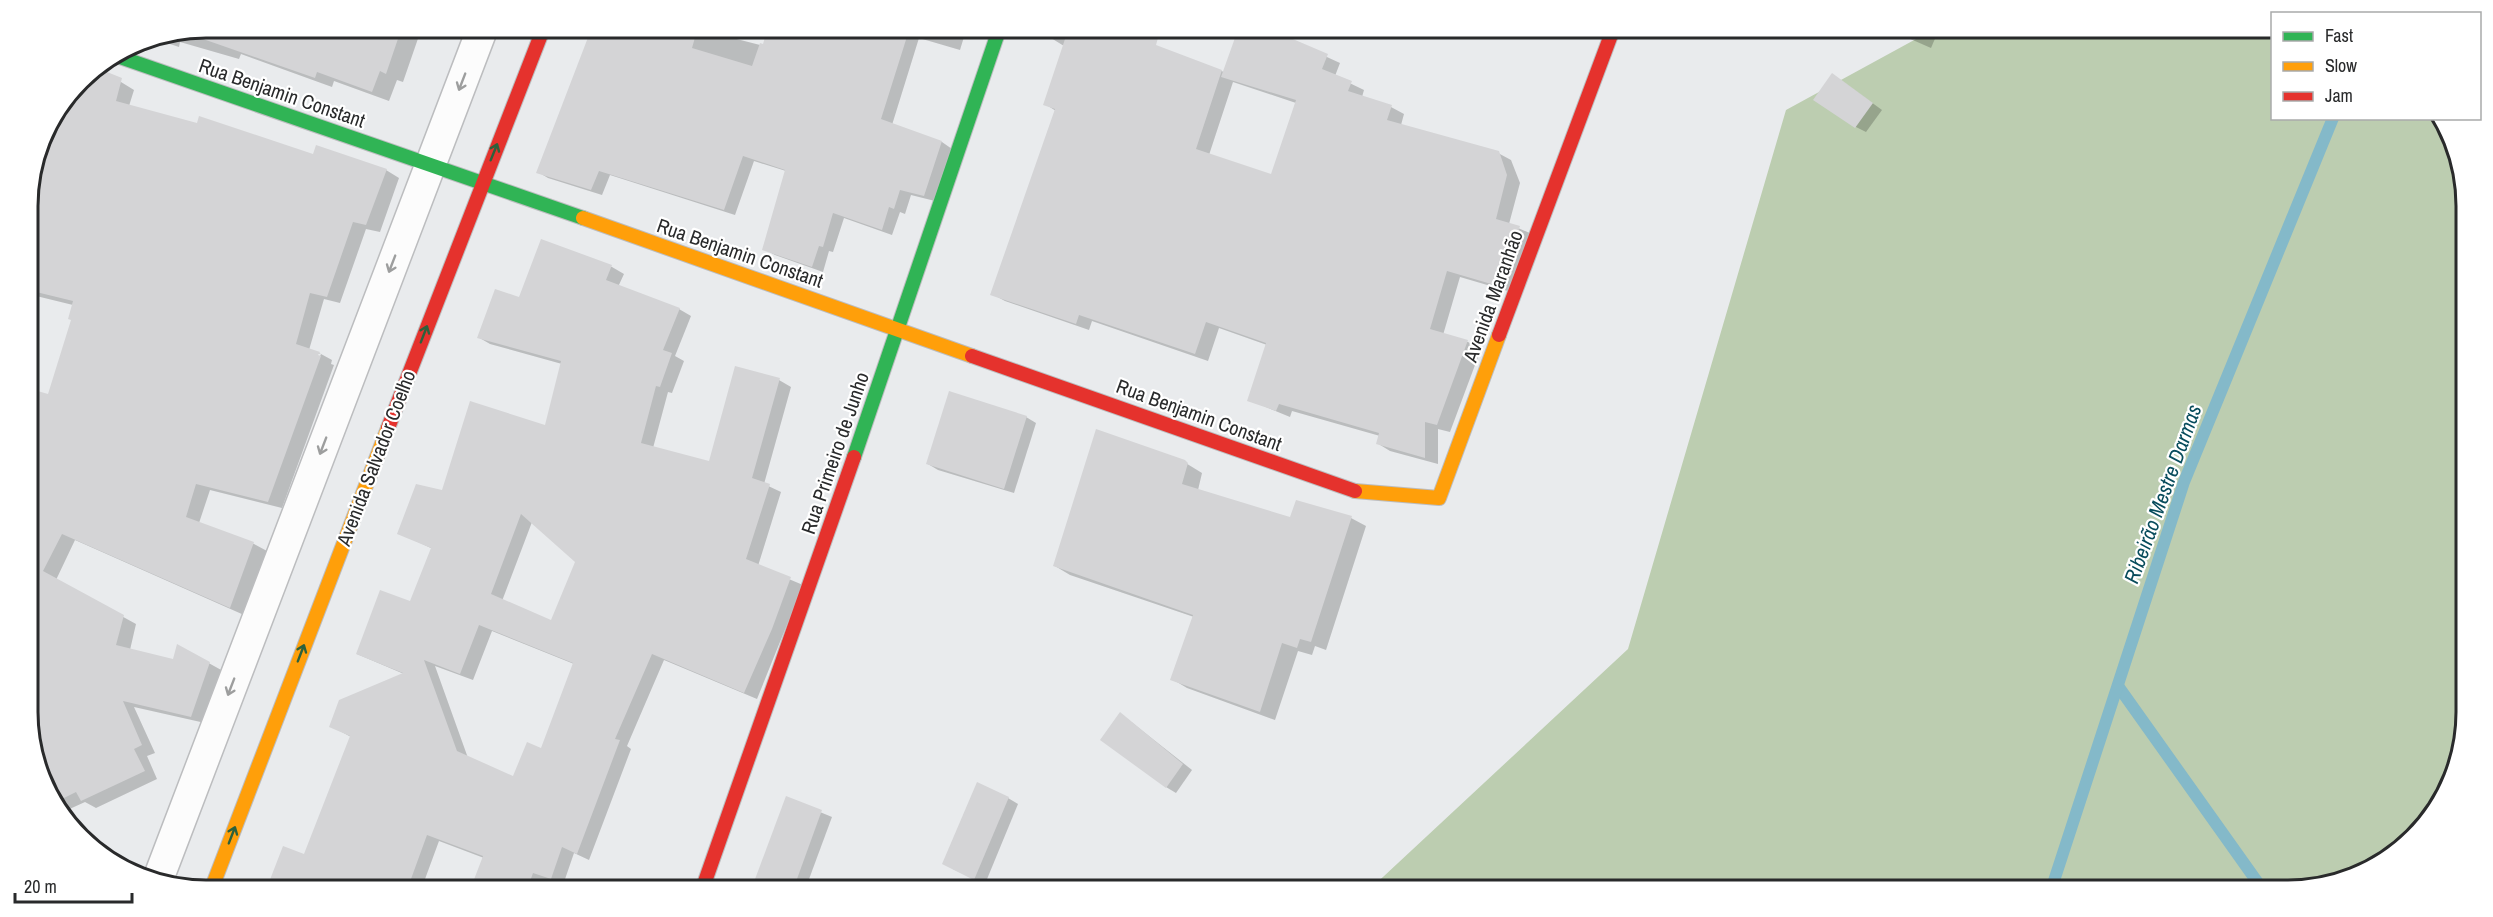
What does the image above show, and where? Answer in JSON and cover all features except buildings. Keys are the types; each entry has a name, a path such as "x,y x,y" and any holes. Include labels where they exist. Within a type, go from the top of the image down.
{"street":[{"path":"160,873 479,38"},
{"name":"Avenida Salvador Coelho","path":"215,880 540,38"},
{"name":"Rua Primeiro de Junho","path":"706,880 899,330 996,38"},
{"name":"Avenida Maranhão","path":"1353,491 1439,498 1610,38"},
{"name":"Rua Benjamin Constant","path":"124,59 430,164 1353,491"}],"green space":[{"path":"1918,38 2271,38 2271,120 2432,120 2443,141 2450,162 2456,206 2456,711 2447,765 2438,786 2421,814 2390,845 2352,867 2331,874 2298,879 1380,879 1628,649 1786,110"}],"waterway":[{"name":"Ribeirão Mestre Darmas","path":"2055,879 2184,482 2332,120"},
{"path":"2118,686 2255,879"}],"traffic: fast":[{"path":"854,457 996,38"},
{"path":"125,59 583,218"}],"traffic: slow":[{"path":"583,218 972,356"},
{"path":"1355,491 1439,498 1499,335"},
{"path":"215,880 388,428"}],"traffic: jam":[{"path":"388,428 540,38"},
{"path":"1499,335 1610,38"},
{"path":"972,356 1355,491"},
{"path":"706,880 854,457"}]}
